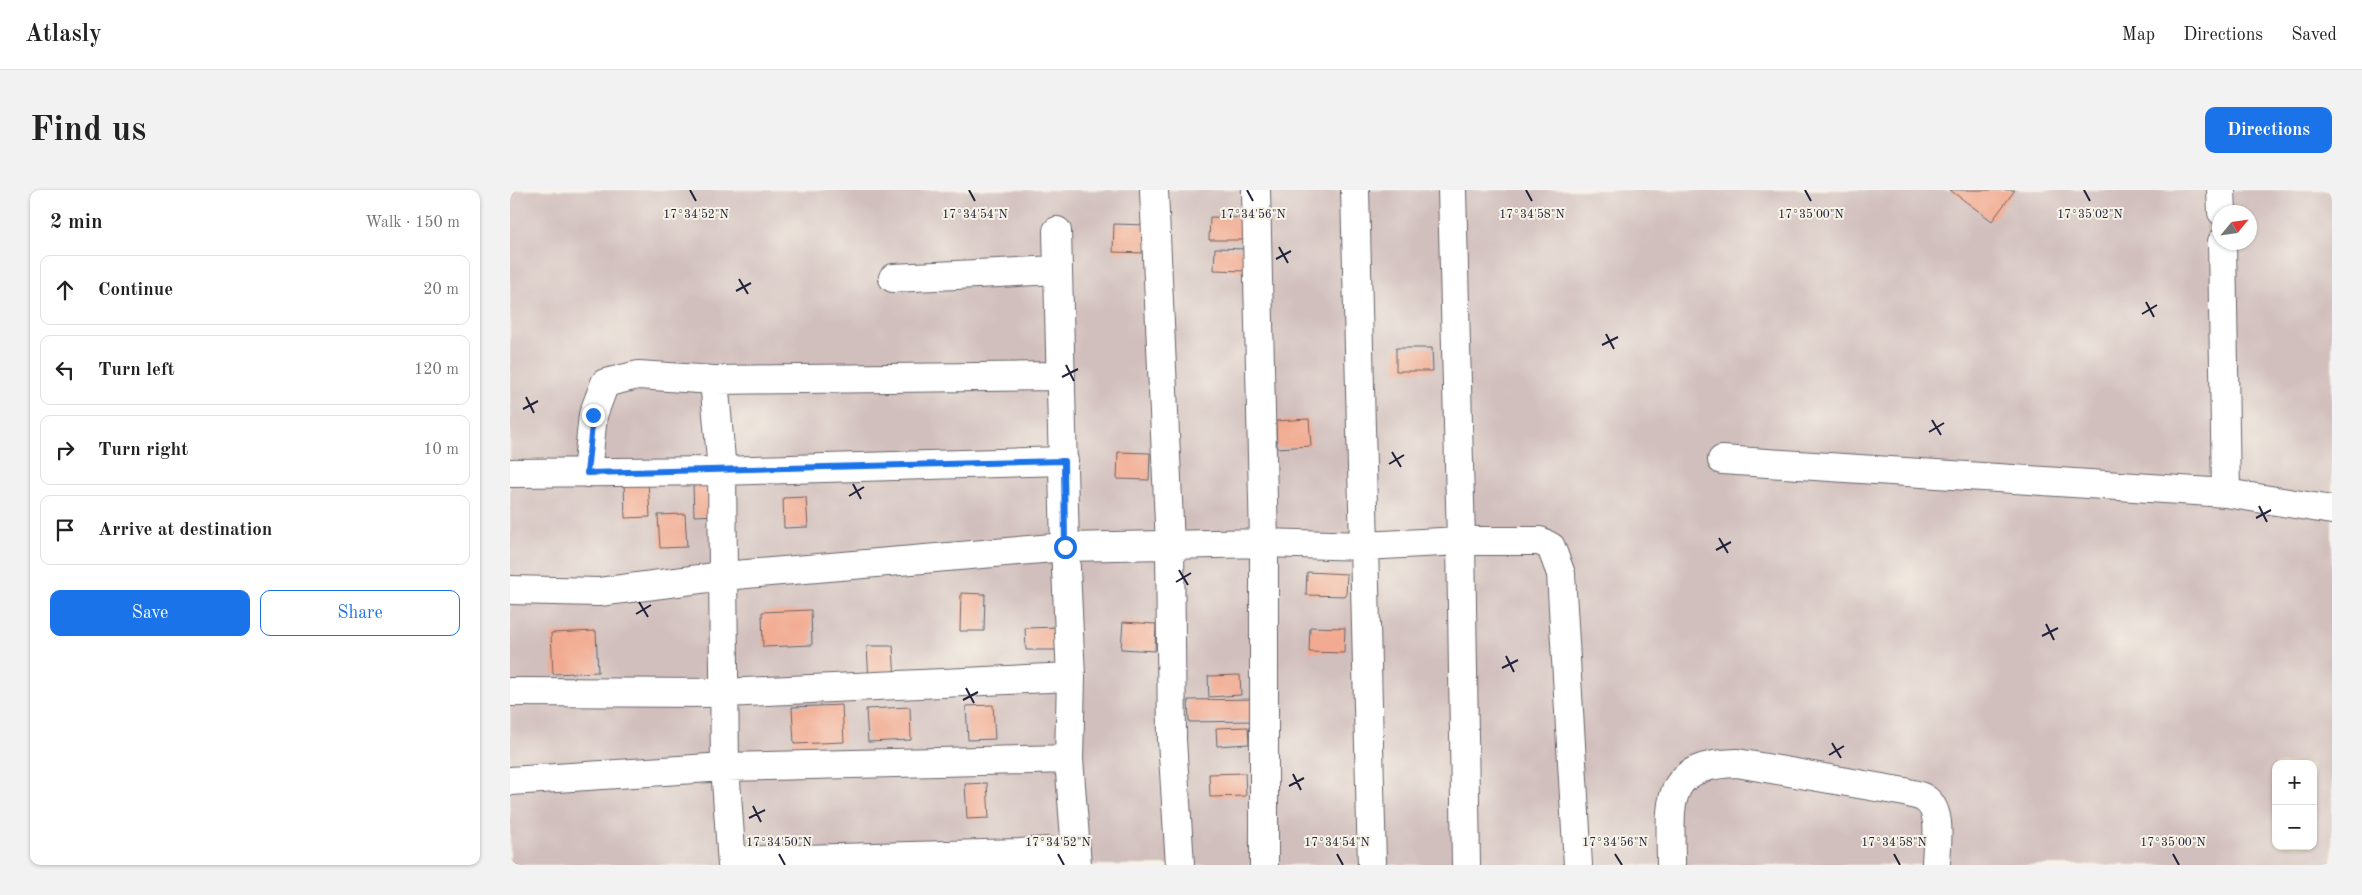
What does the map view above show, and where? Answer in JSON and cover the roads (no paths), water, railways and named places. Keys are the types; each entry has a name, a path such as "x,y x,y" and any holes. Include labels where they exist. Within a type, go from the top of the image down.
{"street":[{"path":"1256,190 1264,543 1264,865"},
{"path":"1355,190 1372,865"},
{"path":"1452,190 1461,541 1466,865"},
{"path":"2221,190 2222,205"},
{"path":"1154,191 1170,545 1172,740 1180,865"},
{"path":"714,380 722,471 725,767 732,863 1020,853 1076,857 1069,760 1071,677 1065,547 1058,230"},
{"path":"2222,250 2226,494"},
{"path":"893,278 1058,270"},
{"path":"587,473 593,415 605,383 638,375 714,380 1061,376"},
{"path":"1722,460 2226,494 2332,510"},
{"path":"510,473 722,471 1064,461"},
{"path":"510,590 599,592 723,576 1065,547 1264,543 1364,546 1461,541 1540,541 1551,547 1561,574 1578,865"},
{"path":"510,692 724,693 1071,677"},
{"path":"510,781 725,767 1069,760"},
{"path":"1672,865 1671,800 1680,783 1692,772 1714,763 1737,763 1906,792 1925,798 1933,808 1936,817 1936,865"}]}
